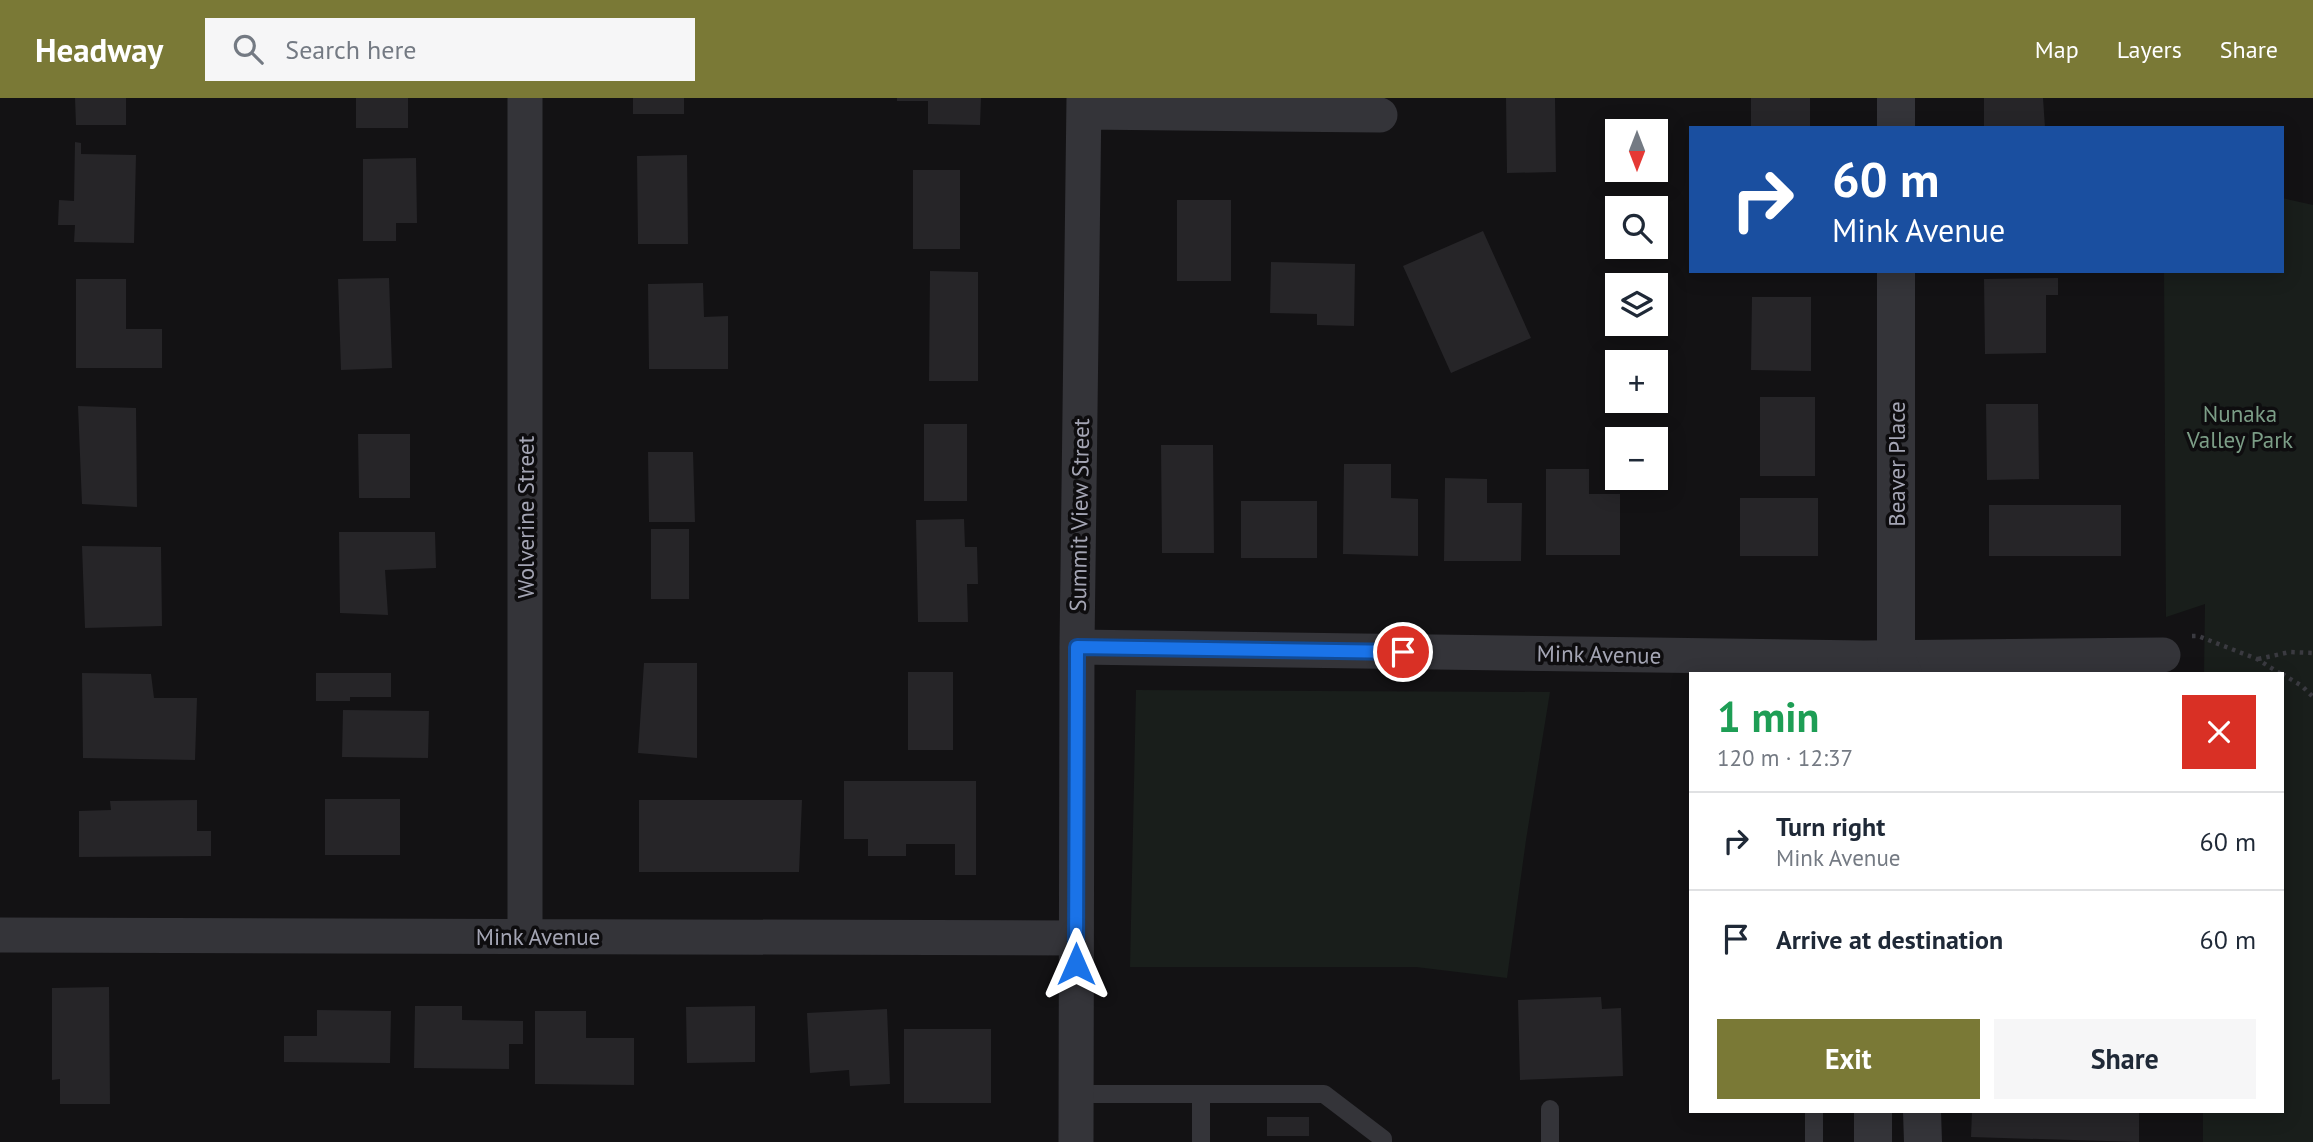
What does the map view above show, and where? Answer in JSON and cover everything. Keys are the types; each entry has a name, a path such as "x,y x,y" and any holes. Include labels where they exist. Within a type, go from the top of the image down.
{"street":[{"name":"Wolverine Street","path":"525,98 526,936"},
{"path":"1896,98 1896,126"},
{"path":"1084,105 1380,115"},
{"name":"Summit View Street","path":"1076,1142 1077,647 1084,105"},
{"name":"Beaver Place","path":"1896,273 1896,668"},
{"name":"Mink Avenue","path":"1077,647 1896,668 2163,655"},
{"name":"Mink Avenue","path":"0,935 1076,938"},
{"path":"1873,1113 1873,1142"},
{"path":"1922,1113 1923,1142"}],"lane":[{"path":"1075,1094 1324,1094 1383,1139 1383,1142"},
{"path":"1201,1095 1201,1142"},
{"path":"1550,1109 1550,1142"},
{"path":"1814,1113 1814,1142"}],"path":[{"path":"2163,655 2164,635 2198,636 2257,659 2279,672"},
{"path":"2257,659 2290,652 2313,653"},
{"path":"2284,675 2302,686 2313,697"}],"green space":[{"name":"Nunaka Valley Park","path":"2284,198 2313,205 2313,1142 2203,1142 2203,1113 2284,1113 2284,672 2204,672 2205,604 2166,617 2164,273 2284,273"},
{"path":"1136,690 1550,692 1507,978 1416,967 1130,967"}],"building":[{"path":"75,98 126,98 126,125 76,125"},
{"path":"356,98 408,98 408,128 356,128"},
{"path":"633,98 684,98 684,114 633,114"},
{"path":"897,98 981,98 980,125 928,124 928,101 897,101"},
{"path":"1506,98 1555,98 1556,172 1507,173"},
{"path":"1751,98 1810,98 1810,126 1751,126"},
{"path":"1984,98 2043,98 2045,126 1984,126"},
{"path":"75,142 81,143 81,154 136,155 134,243 74,242 75,225 58,225 59,200 74,201"},
{"path":"687,155 688,244 638,244 637,156"},
{"path":"416,158 417,223 396,223 396,241 363,241 363,159"},
{"path":"913,170 960,170 960,249 913,249"},
{"path":"1177,200 1231,200 1231,281 1177,281"},
{"path":"1483,231 1531,338 1451,373 1403,266"},
{"path":"1271,262 1355,264 1354,326 1317,325 1317,314 1270,313"},
{"path":"930,271 978,272 978,381 929,381"},
{"path":"389,278 392,368 341,370 338,279"},
{"path":"2058,278 2058,295 2046,295 2046,353 1985,354 1984,279"},
{"path":"76,279 126,279 126,329 162,329 162,368 76,368"},
{"path":"703,283 704,317 728,316 728,369 649,369 648,284"},
{"path":"1752,297 1811,297 1811,371 1751,370"},
{"path":"1760,397 1815,397 1815,476 1760,476"},
{"path":"1986,404 2038,404 2039,479 1987,480"},
{"path":"78,406 136,408 137,507 82,504"},
{"path":"924,424 967,424 967,501 924,501"},
{"path":"358,434 410,434 410,498 359,498"},
{"path":"1161,445 1213,445 1214,553 1162,553"},
{"path":"648,452 693,452 695,522 649,522"},
{"path":"1344,464 1391,464 1391,498 1418,499 1418,556 1343,554"},
{"path":"1546,469 1589,469 1589,494 1620,494 1620,555 1546,555"},
{"path":"1445,478 1487,479 1487,503 1522,503 1521,561 1444,561"},
{"path":"1740,498 1818,498 1818,556 1740,556"},
{"path":"1241,501 1317,501 1317,558 1241,558"},
{"path":"1989,505 2121,505 2121,556 1989,556"},
{"path":"964,519 965,547 977,547 978,584 967,584 968,622 918,622 916,520"},
{"path":"651,529 689,529 689,599 651,599"},
{"path":"339,532 435,532 436,568 385,570 388,615 340,613"},
{"path":"82,546 161,547 162,626 85,628"},
{"path":"644,663 697,663 697,758 638,753"},
{"path":"908,672 953,672 953,750 908,750"},
{"path":"82,673 151,674 154,698 197,698 195,760 83,758"},
{"path":"316,673 391,673 391,697 350,697 350,701 316,701"},
{"path":"343,710 429,711 428,758 342,757"},
{"path":"844,781 976,781 976,875 955,875 955,844 906,844 906,856 868,856 868,839 844,839"},
{"path":"325,799 400,799 400,855 325,855"},
{"path":"197,800 197,831 211,831 211,856 79,857 79,811 111,810 110,801"},
{"path":"639,800 802,800 799,872 639,872"},
{"path":"109,987 110,1104 60,1104 60,1079 52,1080 52,988"},
{"path":"1601,997 1602,1009 1621,1008 1623,1076 1520,1080 1518,1000"},
{"path":"415,1006 462,1006 462,1020 523,1021 523,1044 509,1044 509,1069 414,1068"},
{"path":"755,1006 755,1062 687,1063 686,1007"},
{"path":"887,1009 890,1084 850,1086 849,1070 810,1073 807,1013"},
{"path":"317,1010 391,1011 390,1063 284,1062 284,1036 317,1036"},
{"path":"535,1011 586,1011 586,1038 634,1038 634,1085 535,1084"},
{"path":"904,1029 991,1029 991,1103 904,1103"},
{"path":"1972,1113 2139,1113 2139,1142 1971,1137"},
{"path":"1267,1117 1309,1117 1309,1136 1267,1136"}],"route":[{"path":"1076,964 1077,647 1403,652"}]}
